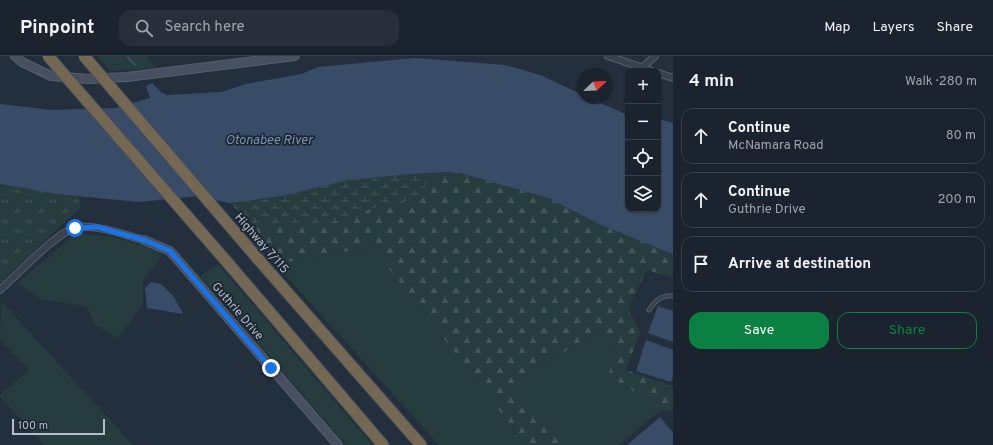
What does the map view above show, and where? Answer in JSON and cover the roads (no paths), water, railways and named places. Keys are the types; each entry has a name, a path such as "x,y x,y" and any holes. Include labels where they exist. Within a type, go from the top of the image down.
{"highway":[{"path":"48,56 383,445"},
{"name":"Highway 7/115","path":"84,56 258,259 421,445"}],"street":[{"path":"15,56 22,62 51,76 89,79 118,78 175,72 295,56"},
{"path":"608,56 642,68 655,56"},
{"path":"661,74 673,78"},
{"path":"0,290 57,238 75,228 97,227 144,240"},
{"name":"Guthrie Drive","path":"144,240 170,251 338,445"}],"lane":[{"path":"649,310 655,300 673,296"}],"water":[{"name":"Otonabee River","path":"415,58 505,65 540,75 577,92 577,104 602,104 625,114 625,212 661,212 661,120 673,123 673,254 599,224 548,198 457,172 424,173 349,180 282,196 229,203 198,196 139,202 57,194 0,184 0,104 51,110 116,108 150,98 146,86 152,83 162,93 168,95 221,92 246,84 302,74 318,67"},
{"path":"151,282 161,284 174,297 183,314 147,308 145,288"},
{"path":"658,306 673,311 673,342 648,333"},
{"path":"646,340 673,350 673,376 671,382 636,371"},
{"path":"660,417 673,433 673,445 627,445"}],"waterway":[{"path":"127,56 135,65"}]}
